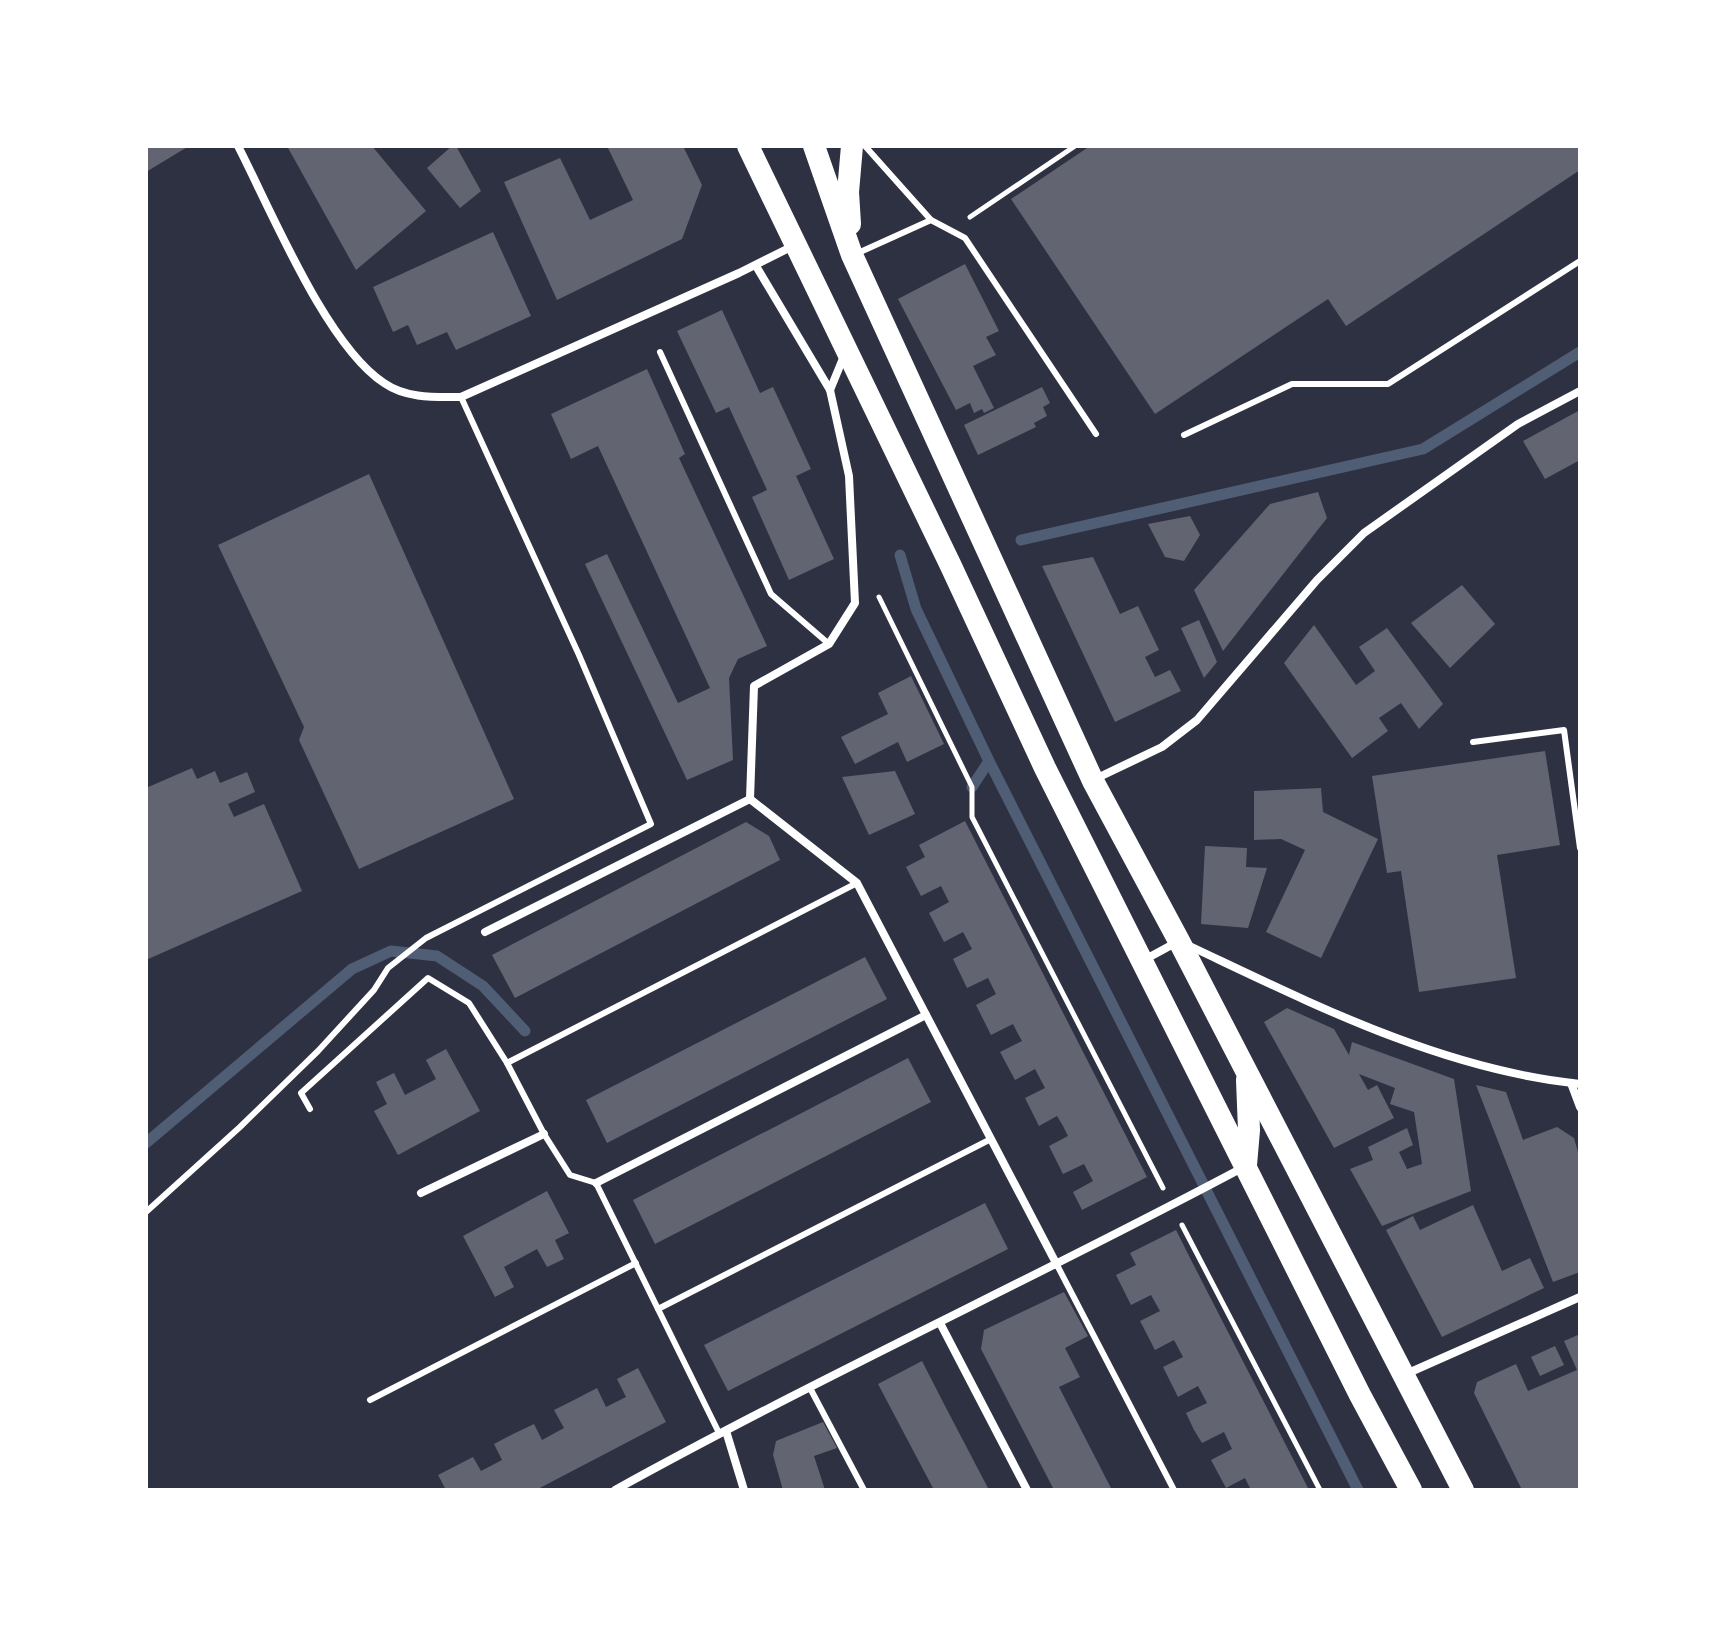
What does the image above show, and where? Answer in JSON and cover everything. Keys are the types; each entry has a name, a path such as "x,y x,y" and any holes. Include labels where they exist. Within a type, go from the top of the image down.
{"highway":[{"path":"814,146 852,255 1093,781 1463,1490"},
{"path":"852,146 848,192 852,255"},
{"path":"752,153 1045,768 1143,960 1240,1169 1411,1490"},
{"path":"1240,1169 1249,1130 1247,1072"}],"street":[{"path":"238,146 312,292 361,363 386,385 419,397 461,397 756,266 795,245"},
{"path":"750,799 754,686 829,644 855,603 849,476 830,390 756,266"},
{"path":"830,390 846,352"},
{"path":"1093,781 1162,747 1197,720 1317,580 1364,533 1518,424 1580,391"},
{"path":"750,799 857,883 1057,1265"},
{"path":"485,932 750,799"},
{"path":"1143,960 1179,941 1346,1020 1488,1067 1576,1083 1580,1107"},
{"path":"596,1183 926,1015"},
{"path":"421,1193 544,1134"},
{"path":"615,1490 722,1432 1057,1265 1240,1169"},
{"path":"1405,1375 1580,1297"},
{"path":"940,1323 1027,1490"},
{"path":"722,1432 744,1490"}],"lane":[{"path":"865,146 931,220 965,238 1096,434"},
{"path":"852,255 931,220"},
{"path":"1184,435 1292,384 1388,384 1580,261"},
{"path":"660,352 771,594 829,644"},
{"path":"146,1212 318,1051 374,990 388,968 426,938 651,824 461,397"},
{"path":"1473,742 1564,730 1580,848"},
{"path":"507,1063 857,883"},
{"path":"310,1109 301,1093 428,978 469,1003 570,1175 596,1183 722,1432"},
{"path":"658,1309 991,1139"},
{"path":"370,1400 636,1263"},
{"path":"1057,1265 1174,1490"},
{"path":"810,1388 864,1490"}],"path":[{"path":"951,230 1075,146"},
{"path":"874,587 972,787 972,817 1320,1490"}],"building":[{"path":"146,146 189,146 146,172"},
{"path":"287,146 372,146 426,211 356,270"},
{"path":"452,146 456,146 481,191 460,208 427,168"},
{"path":"607,146 683,146 702,185 682,239 557,300 504,182 560,158 590,220 633,200"},
{"path":"1090,146 1580,146 1580,170 1346,326 1328,299 1155,414 1011,199"},
{"path":"493,232 531,316 456,350 447,332 417,345 408,325 393,332 373,287"},
{"path":"965,264 999,331 986,337 996,355 973,366 994,408 984,413 982,409 974,413 970,403 956,410 898,299"},
{"path":"722,310 760,393 773,387 811,469 796,476 834,559 789,580 752,497 767,490 729,407 716,413 677,331"},
{"path":"647,369 685,454 679,458 767,646 738,659 729,678 733,760 687,780 585,564 607,554 678,703 710,688 598,446 571,459 551,414"},
{"path":"1042,387 1050,403 1043,407 1047,416 1034,423 1036,427 978,455 964,425"},
{"path":"1580,410 1580,460 1545,479 1523,441"},
{"path":"369,474 514,799 359,869 299,740 304,727 218,545"},
{"path":"1318,492 1327,518 1223,651 1194,590 1270,504"},
{"path":"1190,516 1200,535 1184,561 1165,557 1148,524"},
{"path":"1093,557 1120,614 1138,606 1159,650 1145,657 1155,677 1170,670 1181,691 1115,722 1042,566"},
{"path":"1462,585 1495,624 1450,668 1411,623"},
{"path":"1199,620 1217,662 1204,678 1181,628"},
{"path":"1314,625 1356,685 1375,671 1359,647 1387,628 1443,704 1419,729 1401,703 1379,718 1388,731 1352,758 1284,663"},
{"path":"911,676 944,744 907,762 898,742 855,764 841,737 888,714 878,693"},
{"path":"1545,751 1560,845 1497,855 1516,978 1419,992 1401,871 1387,873 1372,776"},
{"path":"192,768 197,779 215,771 220,783 247,772 255,792 228,804 234,817 264,804 302,891 146,960 146,788"},
{"path":"895,771 915,814 869,835 842,777"},
{"path":"1321,788 1323,812 1378,839 1321,958 1266,932 1305,850 1281,839 1254,840 1254,791"},
{"path":"965,821 1147,1177 1082,1210 1073,1192 1093,1181 1084,1164 1063,1174 1049,1146 1068,1136 1063,1126 1057,1116 1039,1126 1025,1098 1045,1088 1035,1069 1015,1080 1000,1052 1022,1041 1013,1024 991,1035 976,1005 996,994 988,978 967,988 953,959 972,949 963,932 944,942 929,913 949,902 941,886 921,896 906,867 925,857 919,845"},
{"path":"746,822 769,836 780,860 515,998 492,955"},
{"path":"1205,846 1247,848 1246,867 1267,868 1248,928 1201,924"},
{"path":"865,957 887,999 607,1143 586,1100"},
{"path":"1287,1008 1334,1029 1349,1055 1352,1042 1454,1079 1471,1191 1382,1226 1350,1169 1373,1160 1368,1147 1407,1128 1413,1145 1399,1152 1407,1169 1422,1164 1414,1112 1390,1104 1395,1088 1359,1074 1368,1090 1377,1085 1394,1118 1334,1148 1264,1022"},
{"path":"446,1049 480,1111 398,1155 374,1111 387,1104 376,1082 394,1073 405,1095 436,1079 426,1060"},
{"path":"908,1058 931,1102 655,1244 633,1200"},
{"path":"1476,1085 1506,1092 1523,1140 1557,1127 1574,1138 1580,1159 1580,1272 1553,1282"},
{"path":"547,1191 569,1233 555,1240 564,1259 547,1267 537,1249 504,1267 514,1287 495,1297 463,1236"},
{"path":"985,1203 1008,1249 728,1391 704,1345"},
{"path":"1473,1205 1502,1271 1530,1258 1544,1288 1442,1337 1386,1230 1413,1216 1420,1230"},
{"path":"1176,1230 1309,1490 1251,1490 1245,1478 1226,1488 1211,1460 1232,1449 1224,1432 1202,1443 1194,1430 1186,1413 1207,1403 1198,1386 1178,1397 1163,1367 1183,1357 1174,1340 1155,1350 1140,1321 1160,1311 1151,1295 1131,1305 1116,1275 1136,1265 1130,1253"},
{"path":"1064,1292 1088,1336 1065,1348 1080,1377 1059,1387 1112,1490 1054,1490 981,1349 984,1330"},
{"path":"1580,1334 1580,1490 1522,1490 1474,1393 1477,1382 1516,1364 1528,1391 1577,1370 1564,1341"},
{"path":"1555,1346 1564,1365 1540,1376 1531,1357"},
{"path":"922,1361 989,1490 934,1490 878,1384"},
{"path":"638,1368 666,1422 536,1490 446,1490 438,1475 473,1457 481,1471 502,1460 494,1444 513,1434 534,1424 542,1440 564,1428 554,1410 597,1388 606,1407 626,1397 617,1379"},
{"path":"823,1422 837,1448 814,1456 825,1490 783,1490 773,1455 776,1441"}],"waterway":[{"path":"1021,540 1423,449 1580,352"},
{"path":"900,555 916,609 989,761 1358,1490"},
{"path":"972,787 989,761"},
{"path":"146,1143 352,969 391,951 437,956 483,986 525,1031"}]}
